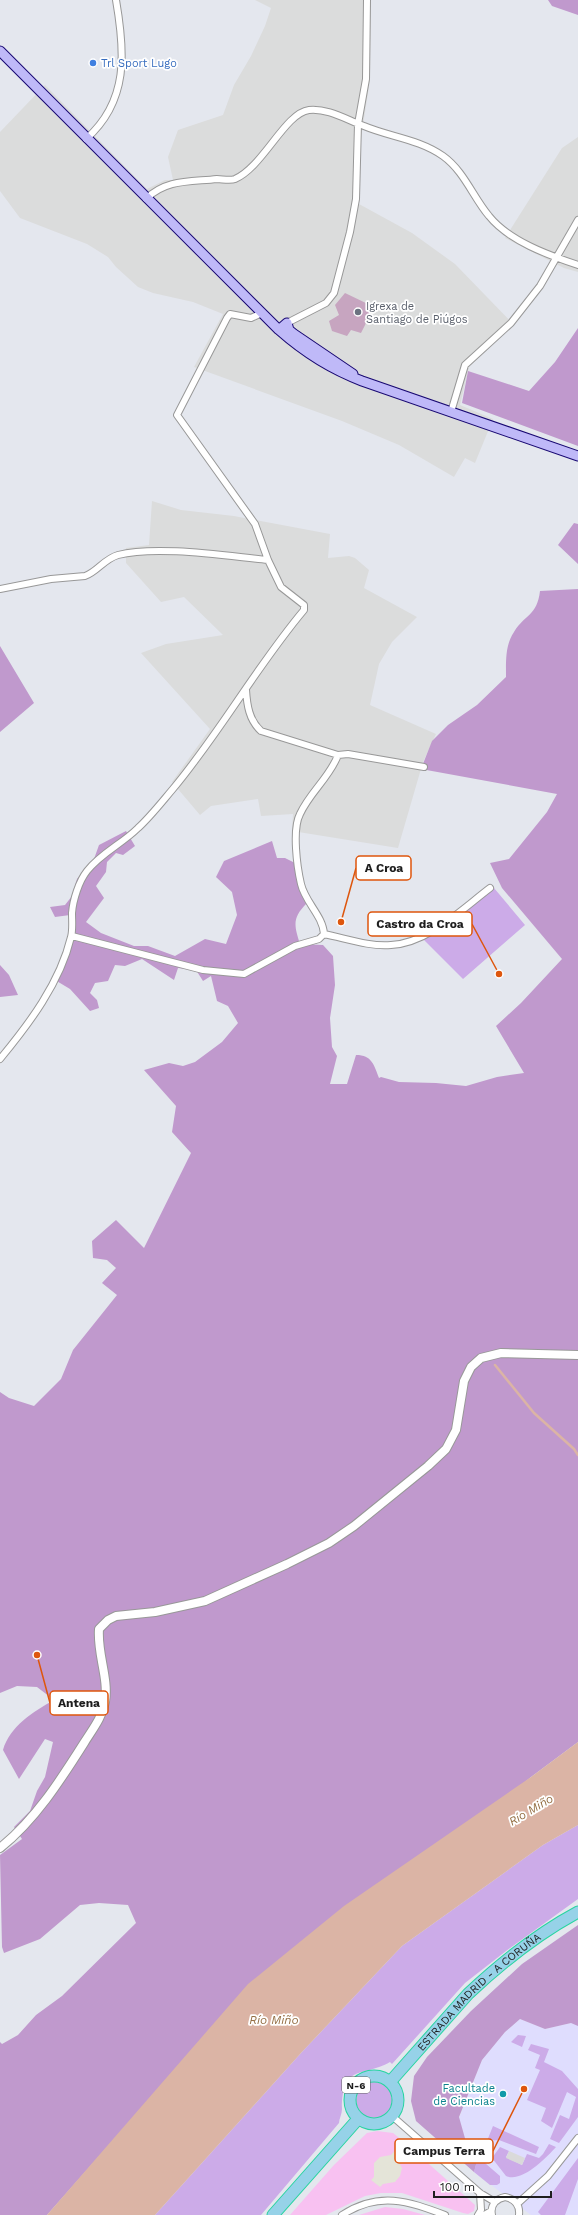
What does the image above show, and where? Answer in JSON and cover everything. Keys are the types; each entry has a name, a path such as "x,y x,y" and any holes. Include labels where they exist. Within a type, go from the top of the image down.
{"highway":[{"name":"ESTRADA MADRID - A CORUÑA","path":"390,2082 482,1980 522,1948 578,1912"},
{"name":"N-6","path":"358,2118 354,2113 350,2100 354,2087 364,2078 371,2076 384,2078 390,2082"},
{"path":"273,2215 358,2118 369,2124 376,2124 387,2120 392,2116 398,2099 397,2093 390,2082"}],"main road":[{"path":"0,51 86,139 279,330 323,364 362,382 578,456"},
{"path":"279,330 287,323 289,330 294,334 362,382"}],"street":[{"path":"86,139 96,130 107,114 117,94 122,75 122,45 116,0"},
{"path":"287,323 326,303 334,292 350,232 356,199 358,124 366,79 366,0"},
{"path":"146,199 156,189 167,185 234,179 266,153 294,116 309,110 328,111 380,133 407,138 444,157 457,169 488,216 500,227 516,238 557,258 578,265"},
{"path":"452,412 465,365 511,323 540,286 578,220"},
{"path":"0,1059 19,1036 56,979 72,936 72,911 79,887 87,871 105,854 138,829 172,790 204,749 228,712 246,690 279,640 304,610 304,604 281,587 268,560 255,524 177,415 230,314 251,318 262,313"},
{"path":"0,589 51,579 85,576 90,574 104,561 119,555 149,552 268,560"},
{"path":"246,690 249,713 254,725 261,731 338,755 348,754 424,767"},
{"path":"72,936 203,970 244,974 295,946 320,939 324,934 322,924 315,914 301,885 296,826 300,814 334,766 338,755"},
{"path":"324,934 389,946 407,943 424,937 490,888"},
{"path":"0,1848 30,1820 60,1780 100,1716 105,1702 105,1683 98,1641 99,1629 108,1620 116,1616 155,1612 205,1601 287,1564 329,1543 354,1526 428,1466 446,1449 456,1430 464,1381 471,1367 481,1358 501,1354 578,1355"},
{"path":"392,2116 480,2193 495,2202"},
{"path":"517,2204 548,2176 578,2138"},
{"path":"478,2215 481,2210 480,2193"},
{"path":"495,2202 505,2198 510,2198 517,2204 518,2215"},
{"path":"342,2215 379,2200 405,2201 445,2215"},
{"path":"484,2215 492,2213 495,2202"}],"shaded area":[{"path":"255,0 371,0 370,80 361,138 359,204 412,233 455,264 514,325 469,367 460,405 493,419 475,463 465,458 454,477 399,445 342,421 194,367 223,314 193,302 153,293 138,287 116,267 108,257 87,244 20,218 0,191 0,132 45,85 147,189 165,180 173,180 168,157 178,130 223,115 234,85 251,56 265,26 271,8"},
{"path":"548,0 578,0 578,15 552,6"},
{"path":"578,137 578,272 564,268 505,238 562,148"},
{"path":"345,293 370,305 369,316 361,333 351,330 347,336 332,331 329,321 339,315 335,305"},
{"path":"578,328 578,446 462,403 468,371 529,391 555,362"},
{"path":"152,501 181,510 234,516 330,534 328,558 349,556 355,558 369,570 364,588 417,617 392,642 379,664 370,705 436,734 423,762 398,848 292,831 293,814 261,816 258,799 211,806 200,815 172,782 210,729 141,653 166,644 223,635 184,597 161,602 126,563 126,548 149,545"},
{"path":"574,523 578,524 578,564 558,545"},
{"path":"578,589 578,1742 531,1777 186,2058 47,2215 0,2215 0,2042 2,2044 18,2035 36,2015 62,1996 136,1923 128,1905 99,1903 80,1905 40,1939 4,1953 2,1947 0,1855 22,1839 14,1827 30,1811 37,1791 45,1777 53,1742 45,1739 19,1779 3,1750 6,1741 23,1720 54,1700 37,1687 17,1686 0,1693 0,1392 9,1398 34,1406 61,1379 73,1350 117,1295 102,1283 116,1268 107,1260 93,1258 92,1241 116,1220 144,1248 191,1153 172,1132 176,1106 144,1070 169,1063 183,1066 195,1062 222,1042 238,1023 228,1006 217,1001 211,976 203,981 196,970 178,968 174,980 142,959 125,966 115,965 108,981 95,983 90,993 97,1000 99,1008 90,1011 70,989 55,980 73,928 70,915 55,917 50,907 65,905 72,896 77,879 94,859 99,845 126,831 135,846 123,855 116,853 107,862 106,872 96,886 104,898 86,922 101,933 134,946 148,946 175,956 205,939 226,944 237,915 232,892 216,877 224,861 272,841 277,858 285,858 297,864 307,903 299,913 296,922 296,932 300,944 323,945 333,956 335,985 330,1018 332,1047 337,1056 330,1084 347,1084 356,1055 366,1057 372,1062 379,1078 381,1077 399,1082 436,1083 466,1086 497,1077 524,1073 496,1026 521,1003 562,959 502,888 490,863 509,859 547,812 557,794 421,769 432,741 448,725 477,705 506,677 509,642 518,626 533,610 540,591"},
{"path":"0,646 34,703 0,732"},
{"path":"494,888 525,925 463,979 424,940"},
{"path":"0,965 9,975 18,995 0,997"},
{"path":"578,1825 578,1899 506,1951 465,1983 392,2064 390,2062 380,2067 356,2074 350,2078 346,2084 343,2094 342,2111 339,2123 261,2215 155,2215 301,2053 402,1946 543,1845"},
{"path":"578,1925 578,2026 571,2023 545,2029 520,2019 505,2032 482,2060 459,2117 468,2149 478,2157 474,2172 416,2121 411,2101 414,2076 427,2057 471,2011 522,1964"},
{"path":"578,2012 578,2215 531,2215 474,2172 459,2118 482,2060 505,2032 520,2019 545,2029 571,2023"},
{"path":"518,2035 526,2036 522,2047 511,2042"},
{"path":"531,2044 549,2049 544,2062 562,2071 578,2089 578,2117 559,2143 550,2139 560,2115 569,2119 576,2097 567,2092 552,2128 541,2121 546,2108 527,2100 540,2070 535,2068 540,2055 528,2050"},
{"path":"374,2082 387,2087 392,2100 387,2113 374,2118 361,2113 356,2100 361,2087"},
{"path":"493,2126 539,2147 536,2154 499,2140 487,2141"},
{"path":"377,2131 393,2133 403,2141 475,2205 474,2211 468,2214 402,2193 381,2193 365,2196 326,2215 290,2215 334,2165 367,2133"},
{"path":"403,2141 412,2149 400,2164 402,2168 400,2176 395,2182 383,2184 380,2187 371,2180 374,2177 374,2163 380,2157 391,2155"},
{"path":"549,2144 556,2147 533,2168 519,2176 506,2176 492,2158 500,2147 509,2151 506,2157 522,2165 527,2154 539,2158"},
{"path":"509,2151 525,2158 522,2165 506,2158"},
{"path":"478,2157 500,2176 500,2183 497,2185 490,2185 474,2172"},
{"path":"578,2158 578,2179 565,2215 541,2215 538,2212"},
{"path":"385,2207 403,2209 425,2215 359,2215"}],"water":[{"name":"Río Miño","path":"578,1742 578,1825 543,1845 402,1946 301,2053 155,2215 47,2215 248,1984 344,1906 531,1777"}],"waterway":[{"path":"495,1365 534,1413 574,1449 578,1455"}],"place":[{"name":"Trl Sport Lugo","path":"93,63"},
{"name":"Igrexa de Santiago de Piúgos","path":"358,312"},
{"name":"A Croa","path":"341,922"},
{"name":"Castro da Croa","path":"499,974"},
{"name":"Antena","path":"37,1655"},
{"name":"Campus Terra","path":"524,2089"},
{"name":"Facultade de Ciencias","path":"503,2094"}]}
